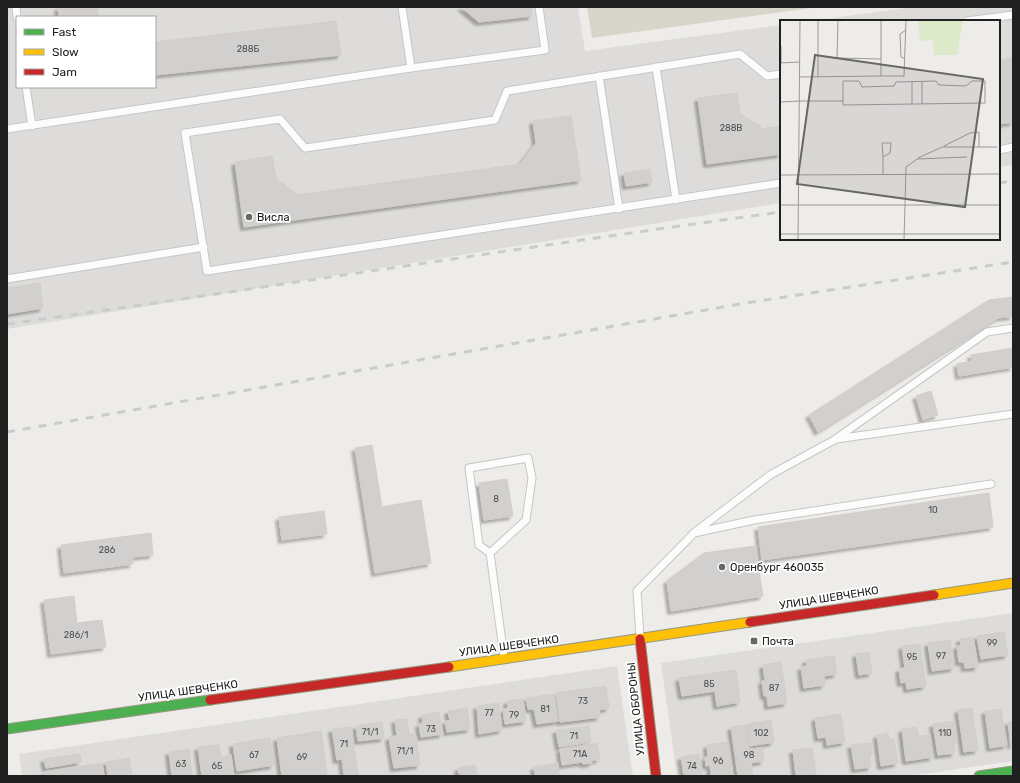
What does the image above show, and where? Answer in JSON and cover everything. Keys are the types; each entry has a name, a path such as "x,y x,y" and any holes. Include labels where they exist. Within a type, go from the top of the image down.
{"main road":[{"name":"УЛИЦА ШЕВЧЕНКО","path":"7,729 504,659 1013,583"},
{"name":"УЛИЦА ОБОРОНЫ","path":"640,639 656,776"},
{"path":"979,776 1013,771"}],"lane":[{"path":"402,7 411,68"},
{"path":"7,129 411,68 545,50 539,7"},
{"path":"975,20 1013,15"},
{"path":"780,74 767,76 740,54 598,76 507,91 495,120 305,148 280,119 185,133 207,271 780,184"},
{"path":"656,67 676,200"},
{"path":"598,76 619,209"},
{"path":"26,88 32,126"},
{"path":"1000,150 1013,147"},
{"path":"7,279 204,247"},
{"path":"640,639 637,591 694,533 770,475 836,439 988,332 1013,328"},
{"path":"836,439 1013,414"},
{"path":"490,553 526,520 532,478 528,458 469,468 479,545 490,553 504,659"},
{"path":"694,533 754,520 991,484"}],"shaded area":[{"path":"7,7 578,7 585,51 780,25 780,203 7,329"},
{"path":"587,7 819,7 592,38"},
{"path":"914,7 1013,7 1013,165 1000,167 1000,20 817,20"},
{"path":"1013,613 1013,761 909,776 677,776 661,663"},
{"path":"617,666 633,776 22,776 19,754"}],"building":[{"path":"58,7 97,7 99,16 59,16"},
{"path":"461,7 531,7 532,16 479,22"},
{"path":"336,21 341,55 156,75 156,42"},
{"path":"1013,58 1013,122 1000,124 1001,79 1000,60"},
{"path":"737,93 740,114 760,126 761,129 780,126 780,154 707,164 698,98"},
{"path":"571,116 581,180 244,227 235,162 272,156 276,178 298,195 520,164 536,143 533,121"},
{"path":"650,169 652,182 626,186 624,173"},
{"path":"40,283 43,308 7,314 7,288"},
{"path":"1013,297 1013,316 998,318 818,432 809,415 989,300"},
{"path":"1013,348 1013,367 959,376 957,364 972,361 971,355"},
{"path":"931,391 938,415 923,420 916,396"},
{"path":"372,445 382,507 421,500 431,563 375,573 355,448"},
{"path":"507,479 513,516 484,520 479,483"},
{"path":"989,493 993,527 762,560 758,527"},
{"path":"324,511 327,534 282,540 279,517"},
{"path":"151,533 153,555 132,557 133,564 64,573 61,545"},
{"name":"Оренбург 460035","path":"755,546 763,596 671,611 667,581 704,553"},
{"path":"74,596 77,623 102,620 106,647 51,654 44,600"},
{"path":"1004,632 1008,655 981,659 977,636"},
{"path":"973,637 978,667 965,668 964,662 959,662 957,646 961,645 960,639"},
{"path":"950,640 954,668 932,671 928,643"},
{"path":"920,644 926,686 907,689 906,682 901,683 899,669 905,668 902,646"},
{"path":"869,652 872,673 859,675 856,654"},
{"path":"834,656 837,674 824,676 825,685 804,688 801,667 807,666 806,660"},
{"path":"781,662 787,703 768,706 767,696 764,696 762,681 765,680 763,665"},
{"path":"736,670 740,702 717,706 715,691 682,696 679,678"},
{"path":"606,686 609,708 599,710 600,717 560,722 556,693"},
{"path":"554,694 558,721 537,724 534,709 528,709 526,698"},
{"path":"523,699 526,721 505,724 503,709 508,708 507,701"},
{"path":"499,703 502,730 479,734 477,706"},
{"path":"467,708 470,729 447,732 445,721 450,721 448,711"},
{"path":"972,708 978,750 964,752 958,710"},
{"path":"1001,709 1007,745 990,748 985,711"},
{"path":"439,712 443,734 421,737 419,724 423,723 422,715"},
{"path":"841,714 845,742 827,745 826,737 818,738 815,718"},
{"path":"407,719 409,734 415,733 420,765 394,768 389,737 397,736 395,720"},
{"path":"771,720 774,742 750,746 747,724"},
{"path":"954,721 957,742 953,742 955,753 938,755 933,724"},
{"path":"1013,721 1013,745 1011,745 1008,722"},
{"path":"382,722 384,738 358,741 356,726"},
{"path":"746,725 749,749 762,748 764,761 751,763 753,776 738,776 731,727"},
{"path":"589,726 591,742 559,747 556,730"},
{"path":"351,727 358,775 344,776 342,759 337,760 332,729"},
{"path":"917,727 919,736 930,735 933,757 906,761 902,729"},
{"path":"321,731 327,776 282,776 277,738"},
{"path":"888,733 889,740 894,739 898,763 881,766 877,735"},
{"path":"270,738 274,765 237,771 233,744"},
{"path":"728,742 733,776 711,776 710,765 706,766 705,757 708,757 707,745"},
{"path":"597,743 600,759 591,761 592,763 583,764 583,762 562,765 560,749"},
{"path":"871,743 872,754 869,754 871,767 855,769 851,745"},
{"path":"219,745 221,757 231,755 234,776 202,776 198,747"},
{"path":"812,748 816,775 796,776 793,750"},
{"path":"189,749 192,776 172,776 169,752"},
{"path":"80,754 81,762 46,768 44,759"},
{"path":"699,754 703,776 684,776 681,757"},
{"path":"129,758 132,776 108,776 106,762"},
{"path":"102,763 104,776 45,776 44,772"},
{"path":"558,763 559,776 535,776 534,767"},
{"path":"475,765 477,776 462,776 462,774 459,774 458,768"}],"railway":[{"path":"1000,183 1013,181"},
{"path":"7,324 780,212"},
{"path":"7,432 746,303 1013,262"}],"traffic: fast":[{"path":"7,729 210,700"},
{"path":"979,776 1013,771"}],"traffic: slow":[{"path":"934,595 1013,583"},
{"path":"449,667 750,622"}],"traffic: jam":[{"path":"750,622 934,595"},
{"path":"640,639 656,776"},
{"path":"210,700 449,667"}],"place":[{"name":"Висла","path":"249,217"},
{"name":"Оренбург 460035","path":"722,567"},
{"name":"Почта","path":"754,641"}]}
